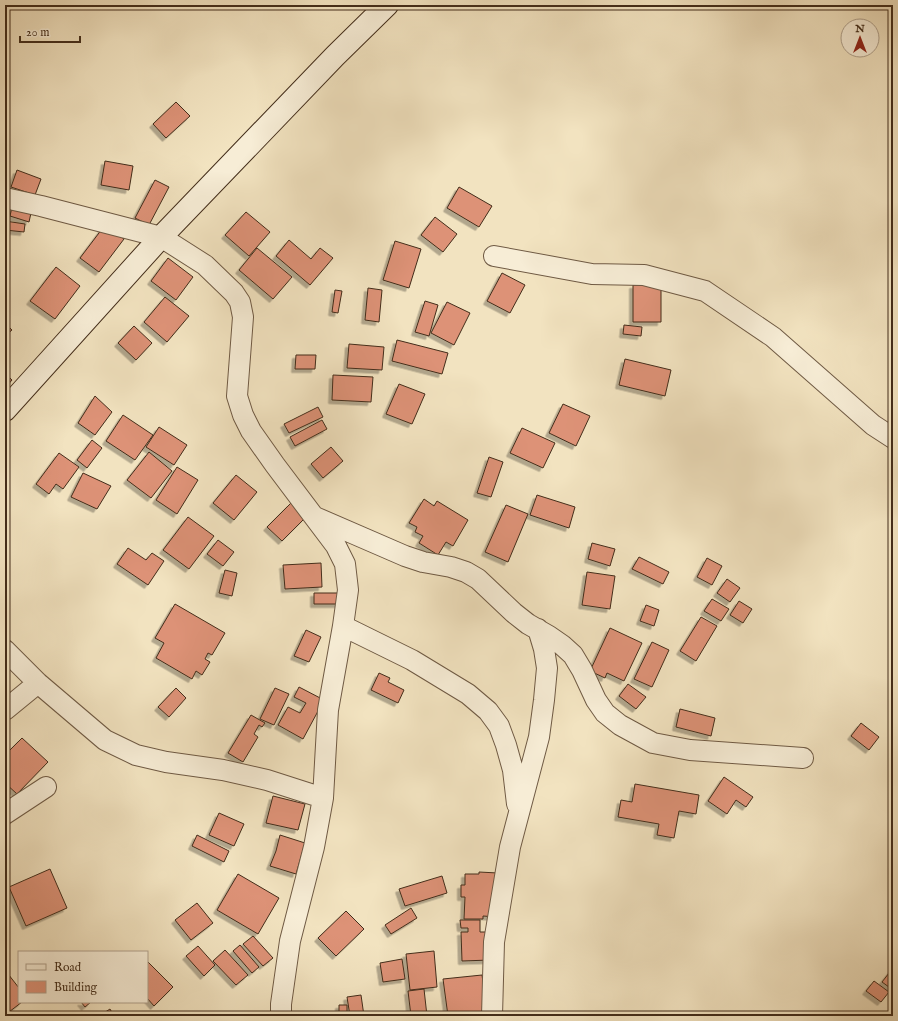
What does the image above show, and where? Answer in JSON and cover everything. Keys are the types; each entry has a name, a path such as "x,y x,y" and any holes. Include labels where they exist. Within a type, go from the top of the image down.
{"main road":[{"path":"5,410 161,237 335,56 387,5"}],"street":[{"path":"5,198 161,237 205,265 234,293 240,302 243,317 237,396 243,415 251,431 336,546 345,564 348,590 328,710 323,798 314,847 290,941 281,1004 281,1016"},
{"path":"494,256 592,274 644,275 705,291 773,337 873,425 893,438"},
{"path":"313,516 405,556 422,562 437,564 466,572 478,579 514,613 528,624 562,645 573,655 596,700 605,713 620,725 653,743 690,750 803,758"},
{"path":"343,626 412,660 468,694 488,711 499,726 506,745 513,770 518,814"},
{"path":"492,1016 494,942 510,847 539,737 544,700 547,668 544,649 538,629"},
{"path":"5,650 38,683 105,740 136,755 166,762 223,770 267,780 323,798"},
{"path":"5,710 38,683"},
{"path":"5,814 46,787"}],"building":[{"path":"176,102 190,116 166,138 153,124"},
{"path":"105,161 133,166 129,190 101,185"},
{"path":"17,170 41,179 35,195 11,187"},
{"path":"155,180 169,187 149,225 135,218"},
{"path":"459,187 492,206 479,227 447,208"},
{"path":"12,207 31,213 29,222 10,216"},
{"path":"246,212 270,232 249,256 225,235"},
{"path":"435,217 457,234 443,252 421,235"},
{"path":"5,221 25,224 24,232 5,230"},
{"path":"105,225 124,239 99,272 80,258"},
{"path":"289,240 311,259 320,248 333,258 310,285 276,256"},
{"path":"395,241 421,249 409,288 383,280"},
{"path":"257,248 292,277 273,299 239,270"},
{"path":"168,258 193,277 176,300 151,281"},
{"path":"56,267 80,286 55,319 30,301"},
{"path":"502,273 525,285 510,313 487,301"},
{"path":"633,285 661,285 661,322 633,322"},
{"path":"368,288 382,290 379,322 365,320"},
{"path":"335,290 342,291 338,313 332,312"},
{"path":"165,297 189,316 167,342 144,322"},
{"path":"425,301 438,305 429,336 415,332"},
{"path":"447,302 470,313 454,345 431,333"},
{"path":"5,323 12,330 5,336"},
{"path":"624,325 642,327 641,336 623,334"},
{"path":"134,326 152,343 136,360 118,343"},
{"path":"397,340 448,353 442,374 392,361"},
{"path":"349,344 384,347 382,370 347,368"},
{"path":"296,355 316,355 315,369 295,369"},
{"path":"625,359 671,370 665,396 619,385"},
{"path":"5,373 12,380 5,388"},
{"path":"333,375 373,377 371,402 332,400"},
{"path":"399,384 425,394 412,424 386,414"},
{"path":"95,396 112,412 95,435 78,423"},
{"path":"563,404 590,416 576,446 549,433"},
{"path":"318,407 323,417 289,433 284,424"},
{"path":"123,415 153,435 135,460 106,441"},
{"path":"322,420 327,429 295,446 290,437"},
{"path":"159,427 187,445 174,465 146,447"},
{"path":"522,428 555,443 543,468 510,453"},
{"path":"92,440 102,448 87,468 77,460"},
{"path":"331,447 343,461 323,478 311,464"},
{"path":"149,452 172,471 151,498 127,480"},
{"path":"59,453 79,467 63,489 56,484 49,494 36,484"},
{"path":"489,457 503,462 491,497 477,493"},
{"path":"177,467 198,480 177,514 156,500"},
{"path":"83,473 111,486 97,509 71,497"},
{"path":"236,475 257,492 234,520 213,503"},
{"path":"537,495 575,507 569,528 530,515"},
{"path":"424,499 434,506 437,501 468,520 453,546 446,542 438,555 419,543 423,536 415,532 417,527 409,523"},
{"path":"291,503 305,518 282,541 267,527"},
{"path":"506,505 528,514 508,562 485,552"},
{"path":"188,517 214,536 189,569 163,550"},
{"path":"218,540 234,552 223,566 207,554"},
{"path":"592,543 615,549 610,566 588,559"},
{"path":"128,548 146,560 152,553 164,561 148,585 117,564"},
{"path":"639,557 669,572 663,584 632,569"},
{"path":"707,558 722,566 712,585 697,577"},
{"path":"321,563 322,587 285,589 283,565"},
{"path":"225,570 237,573 232,596 219,593"},
{"path":"587,572 615,576 610,609 582,605"},
{"path":"727,579 740,588 730,602 717,593"},
{"path":"314,593 340,593 340,604 314,604"},
{"path":"712,599 729,609 721,621 704,611"},
{"path":"739,601 752,609 743,623 730,615"},
{"path":"175,604 225,633 212,655 208,653 205,659 210,662 202,675 196,671 192,679 156,658 164,643 155,638"},
{"path":"646,605 659,610 654,626 640,621"},
{"path":"701,617 717,626 696,661 680,651"},
{"path":"610,628 642,643 624,681 607,673 605,678 590,671"},
{"path":"306,630 321,637 309,662 294,656"},
{"path":"652,642 669,650 652,687 634,679"},
{"path":"379,673 390,678 388,682 404,690 398,703 371,690"},
{"path":"628,684 646,697 636,709 619,696"},
{"path":"299,687 324,700 303,739 278,725 288,707 300,713 306,703 294,697"},
{"path":"176,688 186,698 169,717 158,707"},
{"path":"275,688 289,694 274,725 260,719"},
{"path":"680,709 715,718 711,736 676,727"},
{"path":"251,715 265,723 262,727 259,725 254,734 258,737 243,762 228,753"},
{"path":"861,723 879,737 869,750 851,736"},
{"path":"22,738 48,762 17,794 5,783 5,755"},
{"path":"724,777 753,797 746,807 736,800 727,814 708,801"},
{"path":"635,784 699,795 696,814 679,811 674,838 657,835 659,824 618,817 621,800 632,802"},
{"path":"273,796 305,804 298,830 266,823"},
{"path":"219,813 244,824 234,846 209,835"},
{"path":"197,835 229,851 224,862 192,846"},
{"path":"280,835 305,843 296,874 270,866"},
{"path":"50,869 67,908 26,926 9,887"},
{"path":"479,872 498,873 497,917 483,916 483,919 464,919 465,897 461,897 461,885 465,885 465,874 479,874"},
{"path":"238,874 279,898 258,934 217,910"},
{"path":"442,876 447,893 405,906 399,889"},
{"path":"197,903 213,923 191,940 175,920"},
{"path":"411,908 417,918 391,934 385,925"},
{"path":"346,911 364,929 336,956 318,938"},
{"path":"460,920 480,920 480,932 489,932 490,960 462,961 461,932 468,932 468,928 461,928"},
{"path":"253,936 273,958 263,966 243,944"},
{"path":"240,945 259,967 252,973 233,951"},
{"path":"198,946 215,965 204,976 186,956"},
{"path":"225,950 248,975 236,985 213,961"},
{"path":"434,951 437,987 410,990 406,954"},
{"path":"402,959 405,979 383,982 380,963"},
{"path":"148,962 173,987 154,1006 148,999"},
{"path":"893,968 893,990 882,982"},
{"path":"5,970 18,987 18,1003 21,1003 5,1015"},
{"path":"482,975 487,1012 448,1016 443,979"},
{"path":"874,981 889,992 881,1002 866,991"},
{"path":"424,989 427,1016 411,1016 408,991"},
{"path":"361,995 364,1016 350,1016 347,997"},
{"path":"82,1003 90,1003 85,1007"},
{"path":"339,1005 347,1005 347,1016 339,1016"},
{"path":"110,1009 114,1016 99,1016"}]}
